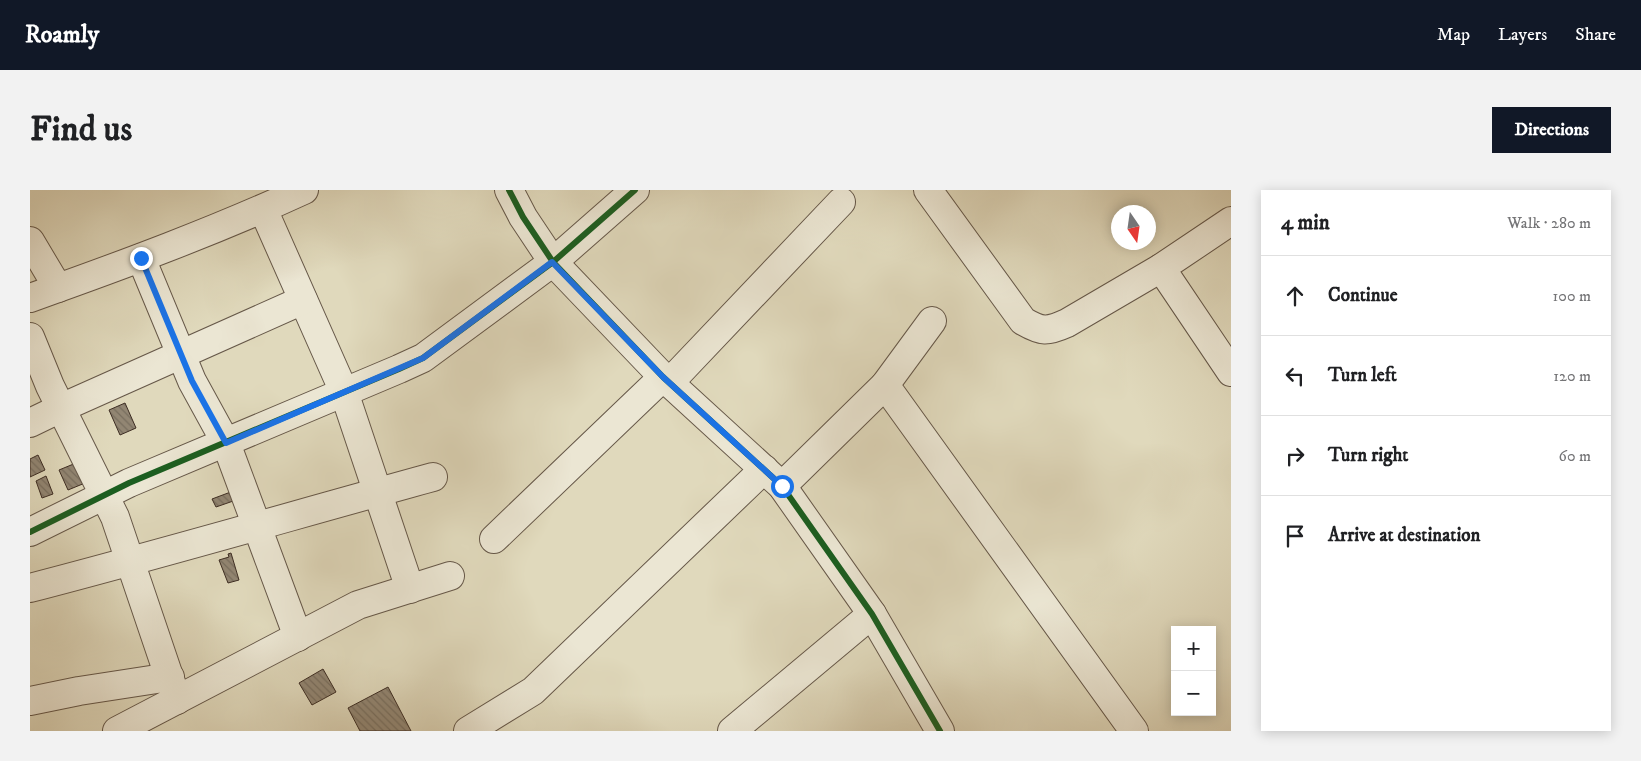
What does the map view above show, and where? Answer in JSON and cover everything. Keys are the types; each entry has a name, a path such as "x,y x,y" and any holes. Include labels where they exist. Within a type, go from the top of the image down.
{"street":[{"path":"30,298 141,258 263,209 304,190"},
{"path":"509,190 523,217 552,262 666,380 773,478 872,614 940,731"},
{"path":"30,532 130,483 423,358 552,262 635,190"},
{"path":"928,190 1023,321 1038,329 1053,330 1067,323 1161,268 1231,221"},
{"path":"494,539 666,380 841,202"},
{"path":"263,209 344,392 410,589"},
{"path":"30,241 58,288"},
{"path":"141,258 192,381 226,443 298,637"},
{"path":"1161,268 1231,372"},
{"path":"30,423 303,300"},
{"path":"468,731 533,691 773,478 885,385 932,321"},
{"path":"30,336 50,386 106,495 174,688"},
{"path":"885,385 1134,731"},
{"path":"30,588 131,562 433,477"},
{"path":"117,731 174,688 298,637 358,606 450,576"},
{"path":"732,731 872,614"},
{"path":"31,697 78,691 174,688"}],"building":[{"path":"125,403 136,428 120,435 109,410"},
{"path":"38,455 45,470 30,477 30,459"},
{"path":"76,463 85,483 68,490 59,470"},
{"path":"46,476 53,494 42,498 36,481"},
{"path":"236,490 239,499 216,507 212,499"},
{"path":"231,553 239,580 228,583 219,560 229,557 228,554"},
{"path":"323,669 336,692 312,705 299,683"},
{"path":"388,687 411,731 360,731 348,708"}],"cycle path":[{"path":"509,190 523,217 553,262 663,377 782,486 872,614 940,731"},
{"path":"30,532 129,483 423,358 553,262 635,190"}],"route":[{"path":"141,258 192,381 226,443 423,358 552,262 663,377 782,486"}]}
